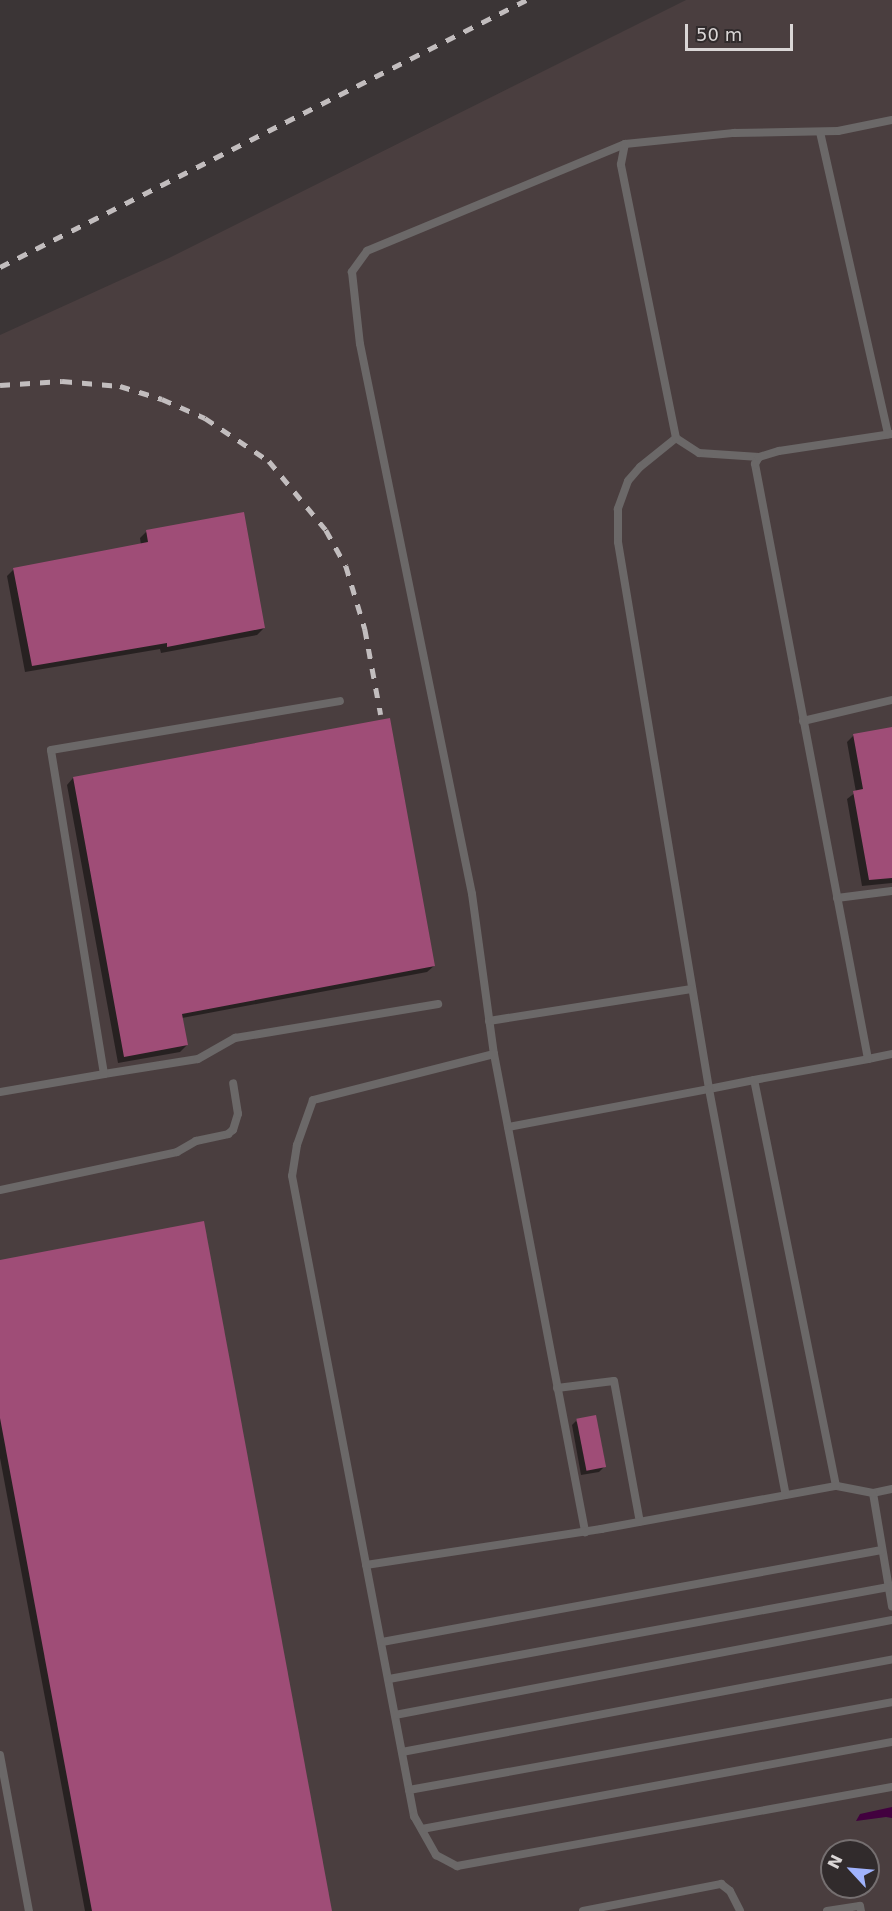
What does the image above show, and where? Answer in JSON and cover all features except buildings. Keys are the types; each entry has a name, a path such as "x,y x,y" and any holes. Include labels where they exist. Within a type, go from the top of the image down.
{"lane":[{"path":"585,1532 494,1054 472,894 360,344 352,272 367,251 625,144 734,133 838,131 892,120"},
{"path":"625,144 621,164 676,438 699,453 759,457 890,434 820,132"},
{"path":"676,438 640,467 628,481 618,509 618,542 691,989 786,1495"},
{"path":"759,457 755,464 758,485 868,1059"},
{"path":"803,721 892,700"},
{"path":"104,1074 51,750 340,701"},
{"path":"837,898 892,891"},
{"path":"489,1021 691,989"},
{"path":"0,1092 198,1059 235,1038 438,1004"},
{"path":"494,1054 313,1100 297,1145 292,1176 414,1816 436,1855 457,1866 892,1787"},
{"path":"508,1127 892,1054"},
{"path":"754,1080 836,1485"},
{"path":"0,1190 177,1152 196,1141 228,1134 233,1130 238,1114 233,1083"},
{"path":"557,1388 614,1381 640,1522"},
{"path":"366,1565 585,1532 836,1485 873,1493 892,1490"},
{"path":"873,1493 892,1606"},
{"path":"382,1642 882,1550"},
{"path":"389,1679 889,1587"},
{"path":"395,1715 892,1620"},
{"path":"402,1752 892,1659"},
{"path":"409,1790 892,1702"},
{"path":"422,1829 892,1742"},
{"path":"0,1755 29,1911"},
{"path":"583,1911 721,1884 730,1891 740,1911"},
{"path":"827,1911 860,1906 861,1911"}],"shaded area":[{"path":"686,0 892,0 892,1911 0,1911 0,335 169,258"},
{"path":"892,1807 892,1818 856,1821 860,1814"}],"railway":[{"path":"0,267 526,0"},
{"path":"0,385 62,381 120,386 162,399 205,418 269,461 326,530 346,566 365,629 381,715"}]}
